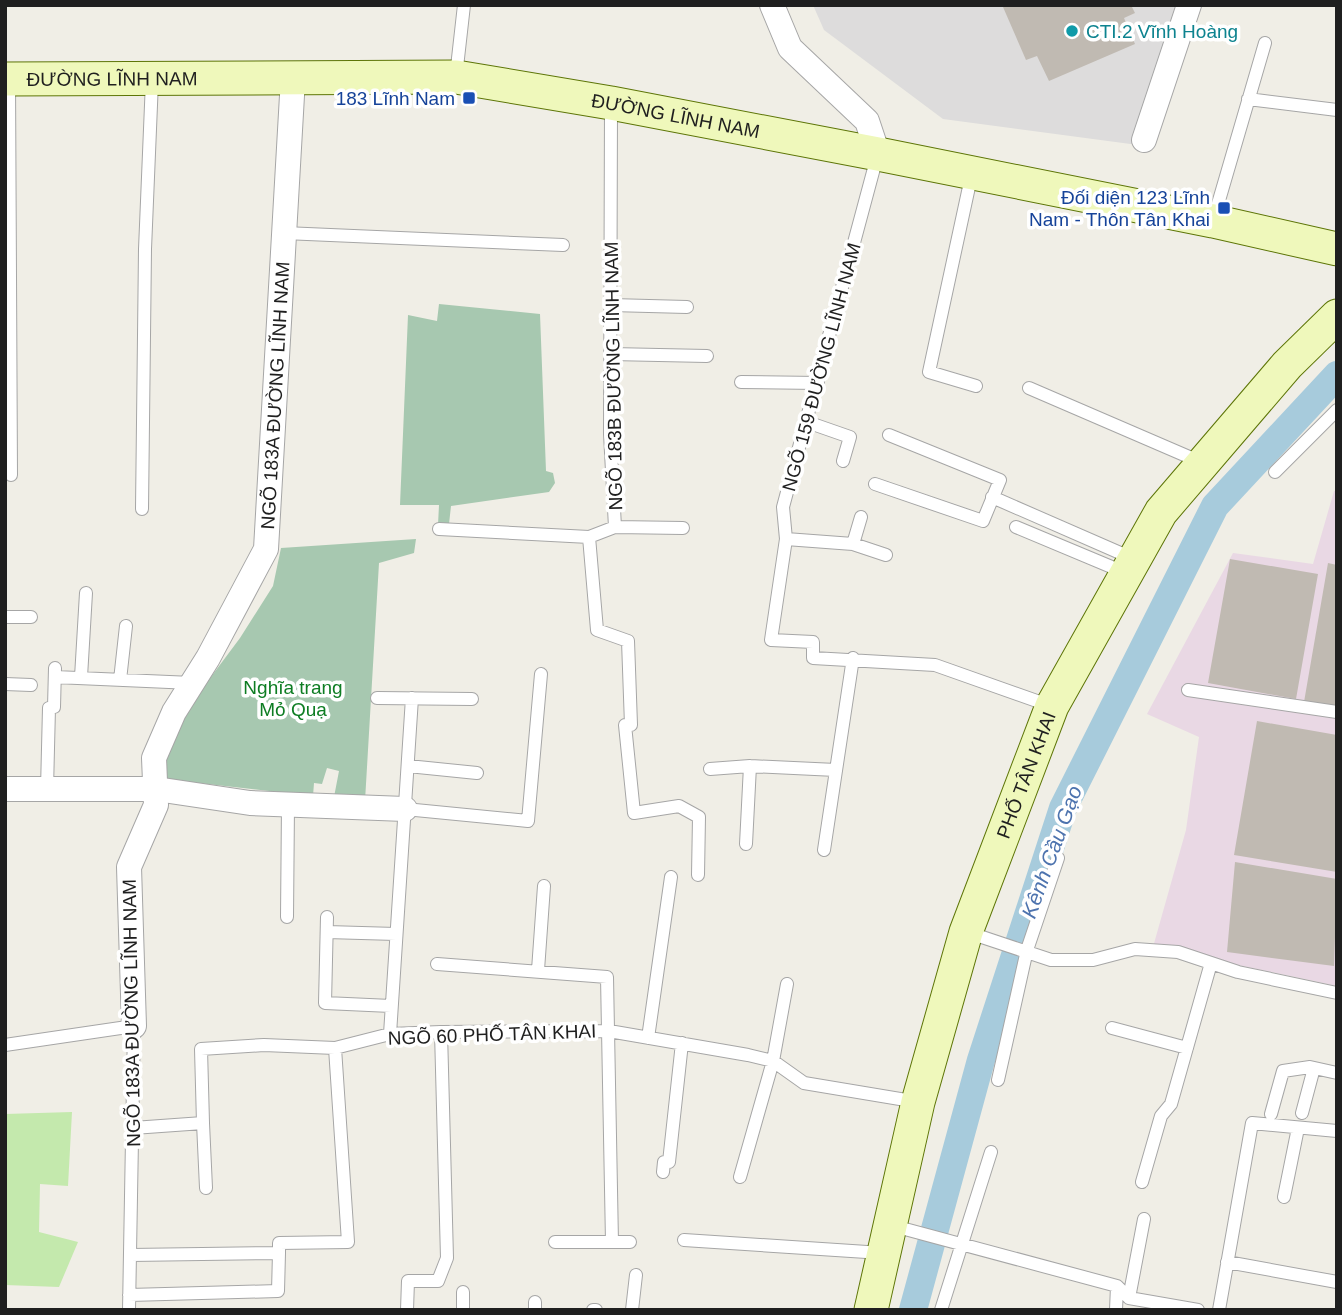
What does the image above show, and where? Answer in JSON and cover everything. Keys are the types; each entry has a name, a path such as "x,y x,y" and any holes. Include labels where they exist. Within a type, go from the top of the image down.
{"main road":[{"name":"ĐƯỜNG LĨNH NAM","path":"7,79 456,77 611,103 972,172 1337,249"},
{"name":"PHỐ TÂN KHAI","path":"871,1310 893,1236 918,1102 977,935 1052,706 1161,512 1287,365 1337,316"}],"street":[{"path":"772,5 790,48 867,121 878,154"},
{"path":"1144,139 1189,5"},
{"name":"NGÕ 183A ĐƯỜNG LĨNH NAM","path":"134,1026 129,867 156,805 154,758 174,712 193,683 266,549 293,78"},
{"path":"5,789 156,789 250,803 405,809"}],"lane":[{"path":"456,77 464,5"},
{"path":"1213,221 1265,43"},
{"path":"7,79 11,475"},
{"path":"142,509 145,249 152,80"},
{"path":"1248,99 1337,110"},
{"name":"NGÕ 183B ĐƯỜNG LĨNH NAM","path":"589,537 615,527 611,354 611,103"},
{"name":"NGÕ 159 ĐƯỜNG LĨNH NAM","path":"853,658 813,658 813,642 771,640 786,539 783,506 878,154"},
{"path":"972,172 929,372 976,386"},
{"path":"284,233 563,245"},
{"path":"611,305 687,307"},
{"path":"611,354 707,356"},
{"path":"741,382 818,383"},
{"path":"1030,388 1203,463"},
{"path":"1275,472 1337,410"},
{"path":"807,422 850,437 844,461"},
{"path":"875,484 983,521 1000,480 890,435"},
{"path":"992,498 1131,566"},
{"path":"853,544 861,517"},
{"path":"615,527 683,528"},
{"path":"1016,527 1131,566"},
{"path":"439,529 589,537 597,630 628,641 631,725 625,725 634,813 679,806 699,817 698,874"},
{"path":"786,539 853,544 886,555"},
{"path":"81,677 86,593"},
{"path":"5,617 31,617"},
{"path":"120,680 126,626"},
{"path":"824,850 853,658 935,665 1052,706"},
{"path":"47,789 49,708 54,707 55,672 81,677 193,683"},
{"path":"405,809 528,821 541,674"},
{"path":"5,684 31,685"},
{"path":"1188,690 1337,712"},
{"path":"377,698 472,699"},
{"path":"390,1034 412,698"},
{"path":"408,766 477,773"},
{"path":"710,769 750,766 836,771"},
{"path":"746,844 750,766"},
{"path":"287,917 288,805"},
{"path":"998,1080 1025,949 1058,858"},
{"path":"648,1038 671,877"},
{"path":"538,970 544,886"},
{"path":"327,917 325,1003 391,1006"},
{"path":"327,932 396,934"},
{"path":"977,935 1051,960 1093,960 1135,949 1178,952 1238,972 1337,993"},
{"path":"1142,1182 1161,1116 1171,1104 1211,963"},
{"path":"437,964 607,977 612,1242"},
{"path":"740,1177 773,1061 787,984"},
{"path":"5,1045 134,1026"},
{"name":"NGÕ 183A ĐƯỜNG LĨNH NAM","path":"129,1310 134,1026"},
{"path":"1112,1028 1186,1048"},
{"name":"NGÕ 60 PHỐ TÂN KHAI","path":"204,1123 201,1049 264,1045 335,1048 390,1034 441,1032 609,1031 773,1061 804,1083 918,1102"},
{"path":"407,1310 408,1281 438,1281 447,1258 441,1032"},
{"path":"663,1172 664,1162 669,1163 681,1043"},
{"path":"129,1295 278,1292 279,1243 348,1242 335,1048"},
{"path":"1271,1114 1283,1070 1314,1068 1337,1073"},
{"path":"1302,1113 1314,1068"},
{"path":"133,1128 204,1123 206,1188"},
{"path":"1219,1310 1252,1123 1337,1131"},
{"path":"1284,1197 1298,1128"},
{"path":"942,1310 960,1242 990,1152"},
{"path":"1129,1298 1144,1219"},
{"path":"684,1240 893,1236 946,1240 1117,1286 1129,1298 1198,1310"},
{"path":"555,1242 630,1242"},
{"path":"130,1255 279,1252"},
{"path":"1227,1262 1337,1282"},
{"path":"632,1310 636,1275"},
{"path":"1116,1310 1117,1286"},
{"path":"463,1292 463,1310"}],"shaded area":[{"path":"813,5 1196,5 1153,147 943,119 824,30"},
{"path":"1334,491 1337,491 1337,986 1153,947 1186,830 1199,737 1147,714 1233,553 1313,564"}],"green space":[{"path":"439,304 540,314 546,471 553,473 555,483 549,492 451,506 449,524 438,525 439,505 400,505 408,315 437,321"},
{"name":"Nghĩa trang Mỏ Quạ","path":"416,539 414,553 379,563 365,801 334,797 339,771 327,768 322,784 314,783 313,796 163,779 165,748 187,709 240,638 273,586 281,548"},
{"path":"72,1112 68,1186 40,1184 39,1232 78,1242 59,1287 5,1285 5,1114"}],"building":[{"name":"CTI.2 Vĩnh Hoàng","path":"1131,5 1135,13 1124,18 1135,44 1049,81 1037,56 1026,60 1003,7"},
{"path":"1230,559 1318,574 1296,699 1208,683"},
{"path":"1328,563 1337,565 1337,707 1304,702"},
{"path":"1257,721 1337,735 1337,872 1234,855"},
{"path":"1235,862 1337,879 1334,966 1227,952"}],"waterway":[{"name":"Kênh Cầu Gạo","path":"913,1310 981,1060 1063,808 1215,506 1337,375"}],"place":[{"name":"CTI.2 Vĩnh Hoàng","path":"1072,31"},
{"name":"183 Lĩnh Nam","path":"469,98"},
{"name":"Đối diện 123 Lĩnh Nam - Thôn Tân Khai","path":"1224,208"}]}
